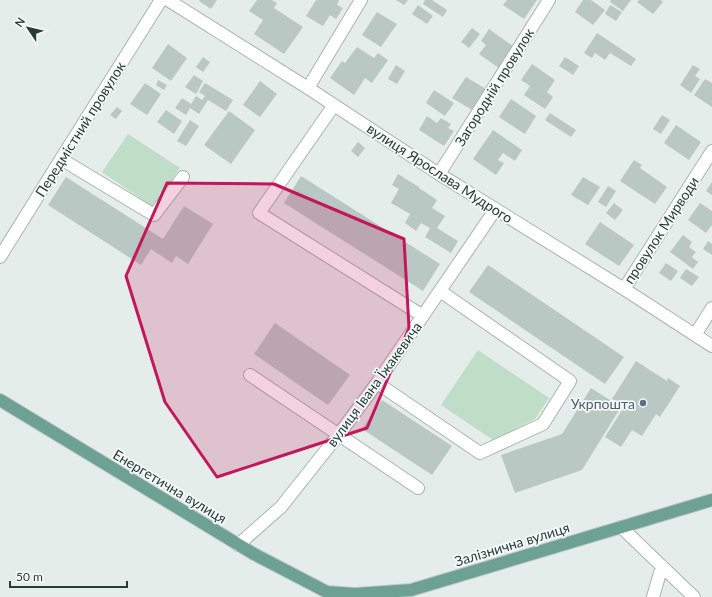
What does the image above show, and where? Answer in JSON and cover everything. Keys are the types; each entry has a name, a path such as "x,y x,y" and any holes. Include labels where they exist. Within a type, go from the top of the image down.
{"main road":[{"name":"Енергетична вулиця","path":"0,400 238,545 323,594"},
{"name":"Залізнична вулиця","path":"323,594 356,595 411,590 712,500"}],"street":[{"name":"Передмістний провулок","path":"0,257 161,0"},
{"name":"вулиця Ярослава Мудрого","path":"168,0 308,88 495,210 624,289 712,346"},
{"path":"308,88 362,0"},
{"name":"Загородній провулок","path":"439,174 548,0"},
{"path":"334,105 259,213 423,316"},
{"name":"провулок Мирводи","path":"624,289 712,151"},
{"path":"61,159 154,215 183,177"},
{"name":"вулиця Івана Їжакевича","path":"238,545 281,507 339,434 377,383 495,210"},
{"path":"377,383 480,453 542,424 570,381 440,291"},
{"path":"694,335 712,308"},
{"path":"250,375 418,488"},
{"path":"621,527 694,597"},
{"path":"653,597 662,566"}],"highlighted area":[{"path":"167,183 274,184 404,239 409,328 367,428 217,477 165,402 126,276"}],"green space":[{"path":"128,134 180,168 153,207 102,172"},
{"path":"478,350 549,398 535,419 493,440 441,405"}],"building":[{"path":"217,0 211,9 199,1"},
{"path":"257,0 272,0 277,3 274,8 303,27 284,54 254,34 263,20 249,11"},
{"path":"316,0 339,0 337,5 343,8 336,19 330,15 323,26 306,16"},
{"path":"396,0 408,0 404,5"},
{"path":"425,0 432,0 447,10 443,17 423,4"},
{"path":"507,0 537,0 524,19 503,5"},
{"path":"583,0 591,0 605,10 593,25 575,12"},
{"path":"611,0 631,0 623,11 610,2"},
{"path":"639,0 661,0 663,2 653,14 637,2"},
{"path":"418,5 433,16 427,24 412,14"},
{"path":"610,5 622,12 616,21 605,14"},
{"path":"377,12 397,24 381,47 362,35"},
{"path":"472,28 480,34 469,48 461,42"},
{"path":"489,29 513,46 499,68 479,54 486,45 481,41"},
{"path":"597,33 636,59 631,66 610,53 605,60 595,53 592,58 584,53"},
{"path":"168,44 187,58 171,81 152,68"},
{"path":"357,47 374,58 378,53 388,60 372,83 365,78 354,95 330,78 342,61 345,63"},
{"path":"203,57 210,62 203,72 196,67"},
{"path":"565,57 579,66 573,75 559,66"},
{"path":"532,64 555,80 547,92 553,97 545,109 524,95 530,86 521,80"},
{"path":"396,65 405,71 397,84 388,79"},
{"path":"693,65 700,69 695,76 700,79 691,93 680,85"},
{"path":"194,75 203,81 196,94 185,87"},
{"path":"466,77 486,89 472,110 452,98"},
{"path":"705,79 712,83 712,107 694,95"},
{"path":"158,80 167,85 164,90 156,85"},
{"path":"260,81 277,94 260,117 243,105"},
{"path":"145,83 161,94 147,115 130,104"},
{"path":"205,83 233,100 226,111 208,100 199,114 190,108 186,115 175,108 182,98 191,104 196,96 202,100 205,96 199,92"},
{"path":"434,90 454,103 445,116 426,103"},
{"path":"511,99 536,116 525,134 499,117"},
{"path":"117,107 122,111 116,119 110,115"},
{"path":"166,110 182,121 174,134 157,122"},
{"path":"229,111 255,130 231,164 204,145"},
{"path":"550,113 576,130 571,137 545,120"},
{"path":"662,115 670,120 661,134 653,129"},
{"path":"427,116 437,123 441,118 451,124 448,128 454,131 444,146 419,130"},
{"path":"190,120 199,126 186,146 177,141"},
{"path":"676,125 701,142 689,160 664,143"},
{"path":"493,130 522,150 515,161 503,153 498,160 504,163 496,175 473,159"},
{"path":"358,142 365,148 358,157 351,151"},
{"path":"634,160 642,165 640,168 667,187 655,204 620,181"},
{"path":"398,174 437,200 432,208 445,216 437,228 458,241 451,253 425,237 430,228 421,223 416,231 405,223 410,214 391,203 399,189 392,185"},
{"path":"301,176 440,264 423,291 284,203"},
{"path":"66,177 163,239 184,206 213,224 188,264 176,256 172,263 151,249 141,265 48,205"},
{"path":"583,177 600,187 588,205 571,195"},
{"path":"712,182 712,195 706,191"},
{"path":"608,186 616,191 606,207 598,202"},
{"path":"614,203 623,210 615,220 606,213"},
{"path":"700,203 712,211 712,225 706,233 688,220"},
{"path":"600,222 634,245 619,266 585,244"},
{"path":"683,235 692,242 689,247 696,252 692,257 698,262 693,269 670,252"},
{"path":"708,241 712,244 712,255 703,249"},
{"path":"666,263 678,271 671,281 659,273"},
{"path":"488,265 624,357 605,384 469,292"},
{"path":"686,269 699,277 692,286 680,278"},
{"path":"275,323 350,375 328,405 254,354"},
{"name":"Укрпошта","path":"636,361 667,381 668,378 680,386 660,417 656,414 642,436 632,430 621,447 605,437 624,407 612,399"},
{"path":"591,388 621,407 582,470 515,493 501,455 562,434"},
{"path":"382,400 452,446 432,475 362,429"}],"place":[{"name":"Укрпошта","path":"643,403"}]}
